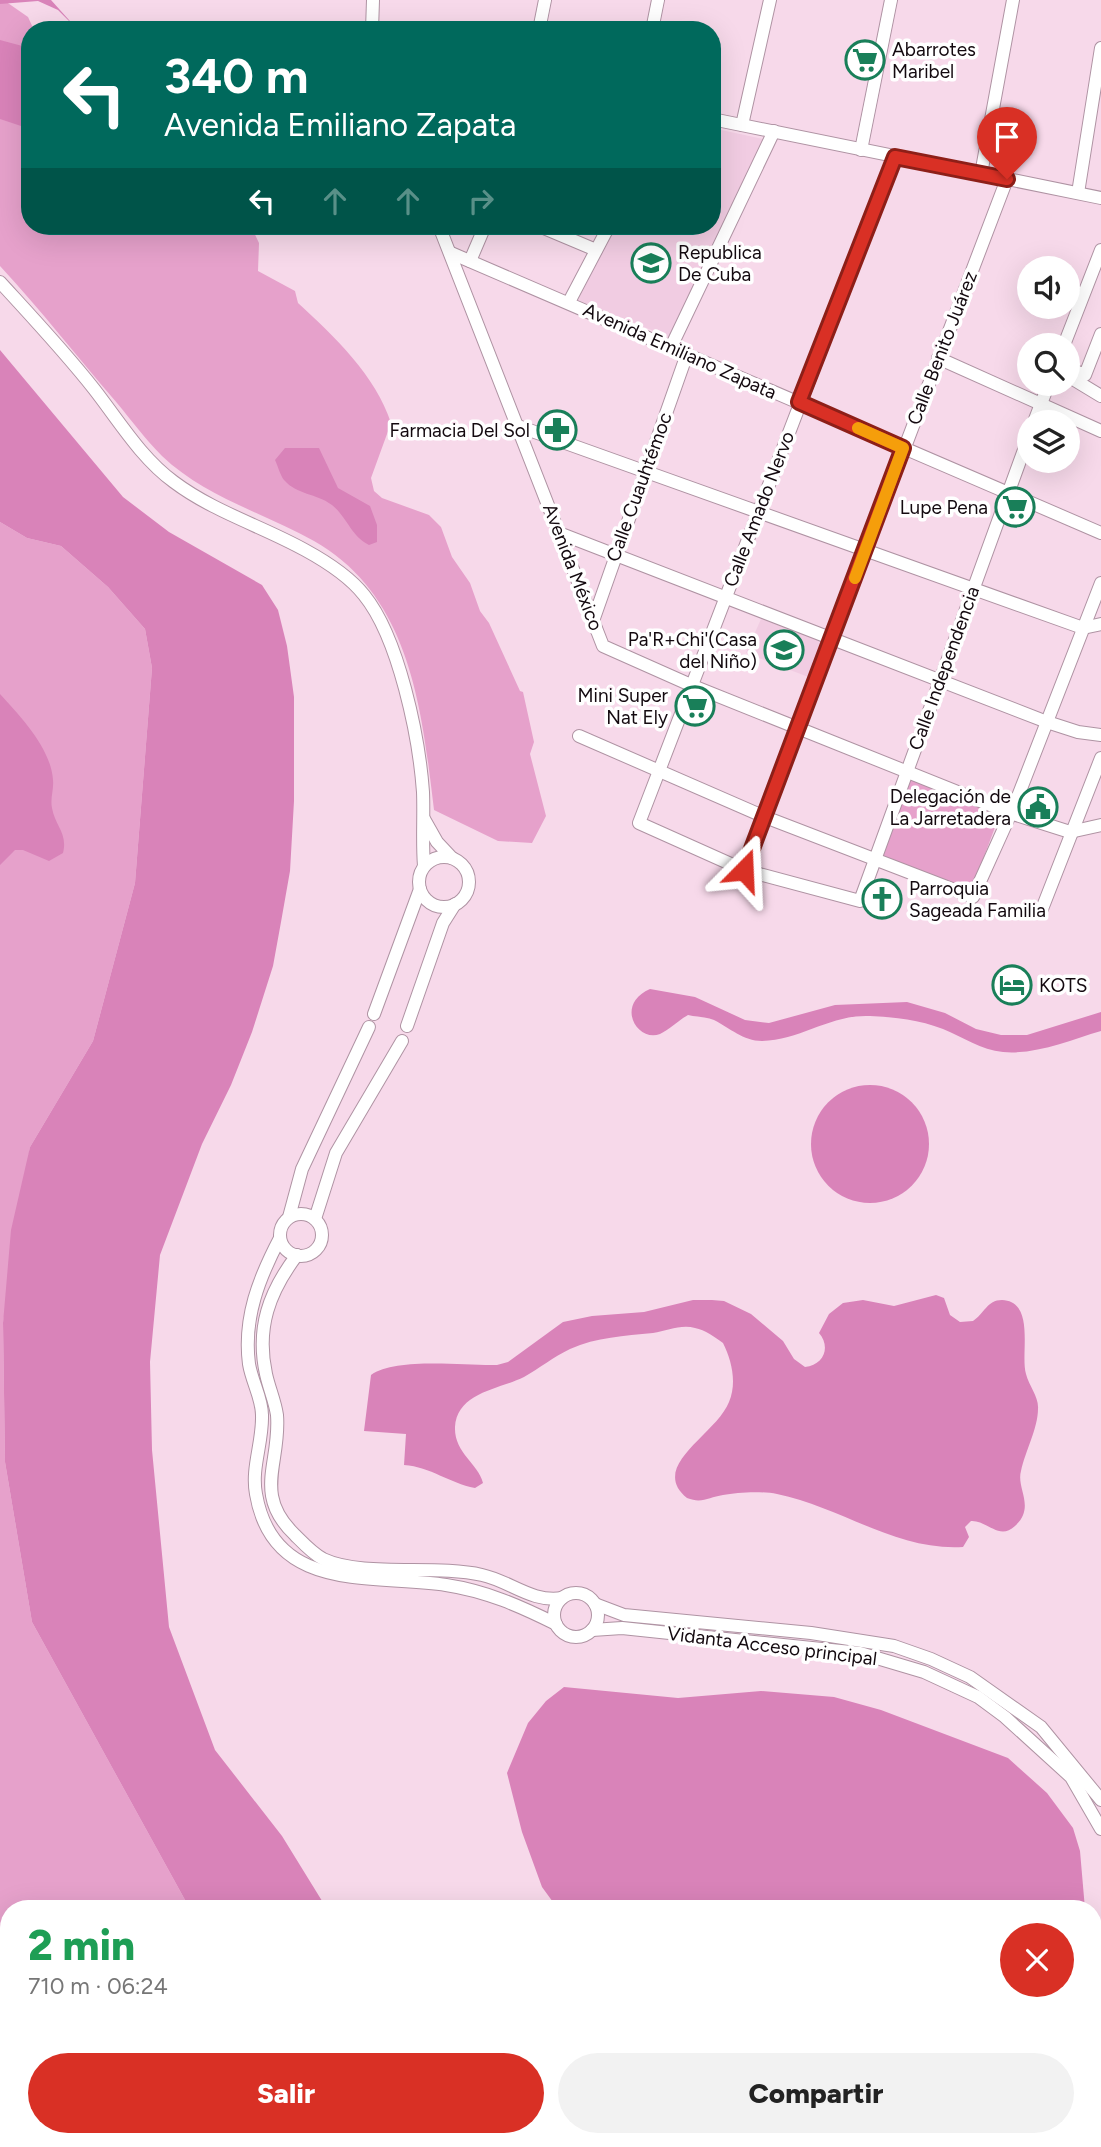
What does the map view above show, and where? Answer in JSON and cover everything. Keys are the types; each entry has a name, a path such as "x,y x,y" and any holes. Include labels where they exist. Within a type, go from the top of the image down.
{"street":[{"path":"372,21 373,0"},
{"path":"541,21 545,0"},
{"path":"654,21 658,0"},
{"path":"742,125 770,0"},
{"path":"861,150 891,0"},
{"path":"981,174 1013,0"},
{"path":"1078,194 1100,56"},
{"path":"721,121 1101,198"},
{"path":"671,347 774,131"},
{"name":"Calle Amado Nervo","path":"744,870 639,822 693,686 756,512 895,157"},
{"name":"Calle Benito Juárez","path":"744,870 1007,179"},
{"name":"Avenida México","path":"443,235 603,646 693,686 1010,813 1070,832"},
{"path":"470,261 481,235"},
{"path":"560,235 596,250"},
{"path":"569,302 604,235"},
{"path":"1069,333 1101,250"},
{"name":"Avenida Emiliano Zapata","path":"452,253 1101,533"},
{"path":"0,282 54,339 145,456 172,481 213,508 305,550 347,577 365,595 379,617 405,694 415,736 424,819 424,866 419,881 420,889 374,1014"},
{"path":"1080,372 1085,374 1100,340"},
{"name":"Calle Cuauhtémoc","path":"593,621 643,473 687,355"},
{"path":"938,358 1101,431"},
{"path":"1080,383 1101,396"},
{"path":"1039,410 1044,396"},
{"path":"519,426 643,473 1083,628 1101,624"},
{"name":"Calle Independencia","path":"744,870 860,901 1017,467"},
{"path":"559,533 1048,722 1078,732 1101,735"},
{"path":"579,736 765,817 876,862 973,897 1048,722 1101,583"},
{"path":"1042,909 1101,758"},
{"path":"407,1026 443,923 455,904 462,899 468,884 465,869 437,842 424,819"},
{"path":"1070,832 1101,825"},
{"path":"424,866 437,858 452,858"},
{"path":"420,889 434,905 455,904"},
{"name":"Vidanta Acceso principal","path":"369,1027 314,1142 289,1217 281,1226 280,1238 261,1273 247,1337 249,1366 262,1410 256,1495 271,1534 297,1561 320,1573 471,1590 499,1597 556,1623 565,1634 572,1637 586,1635 592,1630 622,1628 807,1647 890,1660 978,1697 1006,1717 1071,1777 1101,1829"},
{"path":"315,1219 336,1153 402,1041"},
{"path":"280,1238 286,1250 297,1255 310,1254 320,1244 322,1231 315,1219 302,1213 289,1217"},
{"path":"297,1255 282,1275 266,1308 261,1347 277,1417 270,1480 271,1495 275,1511 285,1525 324,1559 351,1566 482,1575 548,1601 582,1594 595,1604 624,1615 811,1633 894,1646 970,1677 1041,1727 1101,1800"},
{"path":"556,1623 555,1609 562,1598"},
{"path":"592,1630 598,1616 595,1604"}],"shaded area":[{"path":"0,0 51,0 70,21 58,10 38,1 0,4"},
{"path":"5,1 30,21 21,21 21,235 255,235 259,243 258,271 295,291 298,303 339,343 375,389 391,423 371,478 374,491 382,498 429,515 441,527 452,557 470,583 480,611 489,623 520,691 523,692 534,742 530,754 546,816 532,843 498,841 434,810 424,734 406,659 391,624 372,592 347,564 314,541 197,483 162,456 0,266 0,4"},
{"path":"0,40 21,46 21,126 0,119"},
{"name":"Republica De Cuba","path":"721,130 763,139 721,230"},
{"name":"Republica De Cuba","path":"611,235 719,235 671,338 578,300"},
{"path":"0,350 123,497 169,532 262,585 278,610 287,646 294,697 294,801 290,871 273,966 252,1032 231,1085 202,1144 160,1255 150,1362 152,1450 169,1627 215,1750 282,1836 321,1900 185,1900 32,1622 5,1462 3,1323 11,1230 30,1147 93,1041 135,883 152,668 145,629 108,587 61,546 27,538 0,522"},
{"path":"285,448 319,448 338,488 370,506 377,525 377,542 369,545 363,541 332,505 295,489 284,480 275,460"},
{"path":"0,522 27,538 61,546 108,587 145,629 152,668 135,883 93,1041 30,1147 3,1323 5,1462 32,1622 185,1900 0,1900"},
{"name":"Pa'R+Chi'(Casa del Niño)","path":"761,619 824,642 811,678 746,653"},
{"path":"0,694 33,733 51,768 52,808 63,835 64,846 63,853 49,861 23,850 15,850 0,865"},
{"path":"911,777 1000,814 970,894 881,859"},
{"path":"650,989 695,997 745,1020 769,1023 835,1005 907,1002 945,1013 976,1029 1001,1035 1027,1035 1101,1012 1101,1031 1053,1046 1015,1052 987,1049 925,1023 870,1016 842,1019 776,1040 762,1041 743,1036 711,1019 688,1015 660,1034 652,1035 638,1028 632,1013 633,1004 639,996"},
{"path":"870,1085 892,1090 912,1102 924,1122 929,1144 924,1166 912,1186 892,1198 870,1203 848,1198 828,1186 816,1166 811,1144 816,1122 828,1102 848,1090"},
{"path":"936,1295 944,1298 950,1315 960,1322 973,1321 997,1301 1013,1303 1019,1309 1023,1319 1026,1374 1038,1405 1036,1424 1020,1477 1025,1505 1021,1519 1015,1526 1004,1531 971,1521 965,1527 969,1537 963,1547 915,1542 801,1500 777,1494 750,1492 701,1500 687,1498 677,1486 675,1474 688,1450 722,1414 733,1387 731,1365 723,1343 706,1332 690,1327 600,1339 580,1345 558,1355 524,1377 471,1399 463,1406 455,1427 458,1444 483,1483 475,1488 414,1466 404,1465 406,1434 364,1431 371,1375 382,1369 413,1364 497,1365 508,1362 563,1322 592,1316 644,1312 693,1300 724,1301 751,1314 783,1341 794,1359 805,1367 817,1363 824,1354 825,1344 819,1333 829,1314 843,1303 863,1300 894,1306"},
{"path":"564,1687 678,1698 761,1691 834,1697 881,1710 1008,1758 1047,1793 1073,1828 1080,1851 1084,1900 551,1900 542,1887 522,1832 507,1773 528,1723 546,1701"}],"slow traffic":[{"path":"855,578 903,448 858,428"}],"place":[{"name":"Abarrotes Maribel","path":"865,60"},
{"name":"Republica De Cuba","path":"651,263"},
{"name":"Farmacia Del Sol","path":"557,430"},
{"name":"Lupe Pena","path":"1015,507"},
{"name":"Pa'R+Chi'(Casa del Niño)","path":"784,650"},
{"name":"Mini Super Nat Ely","path":"695,706"},
{"name":"Delegación de La Jarretadera","path":"1038,807"},
{"name":"Parroquia Sageada Familia","path":"882,899"},
{"name":"KOTS","path":"1012,985"}],"route":[{"path":"744,870 833,640 903,448 799,402 895,157 1007,179"}]}
